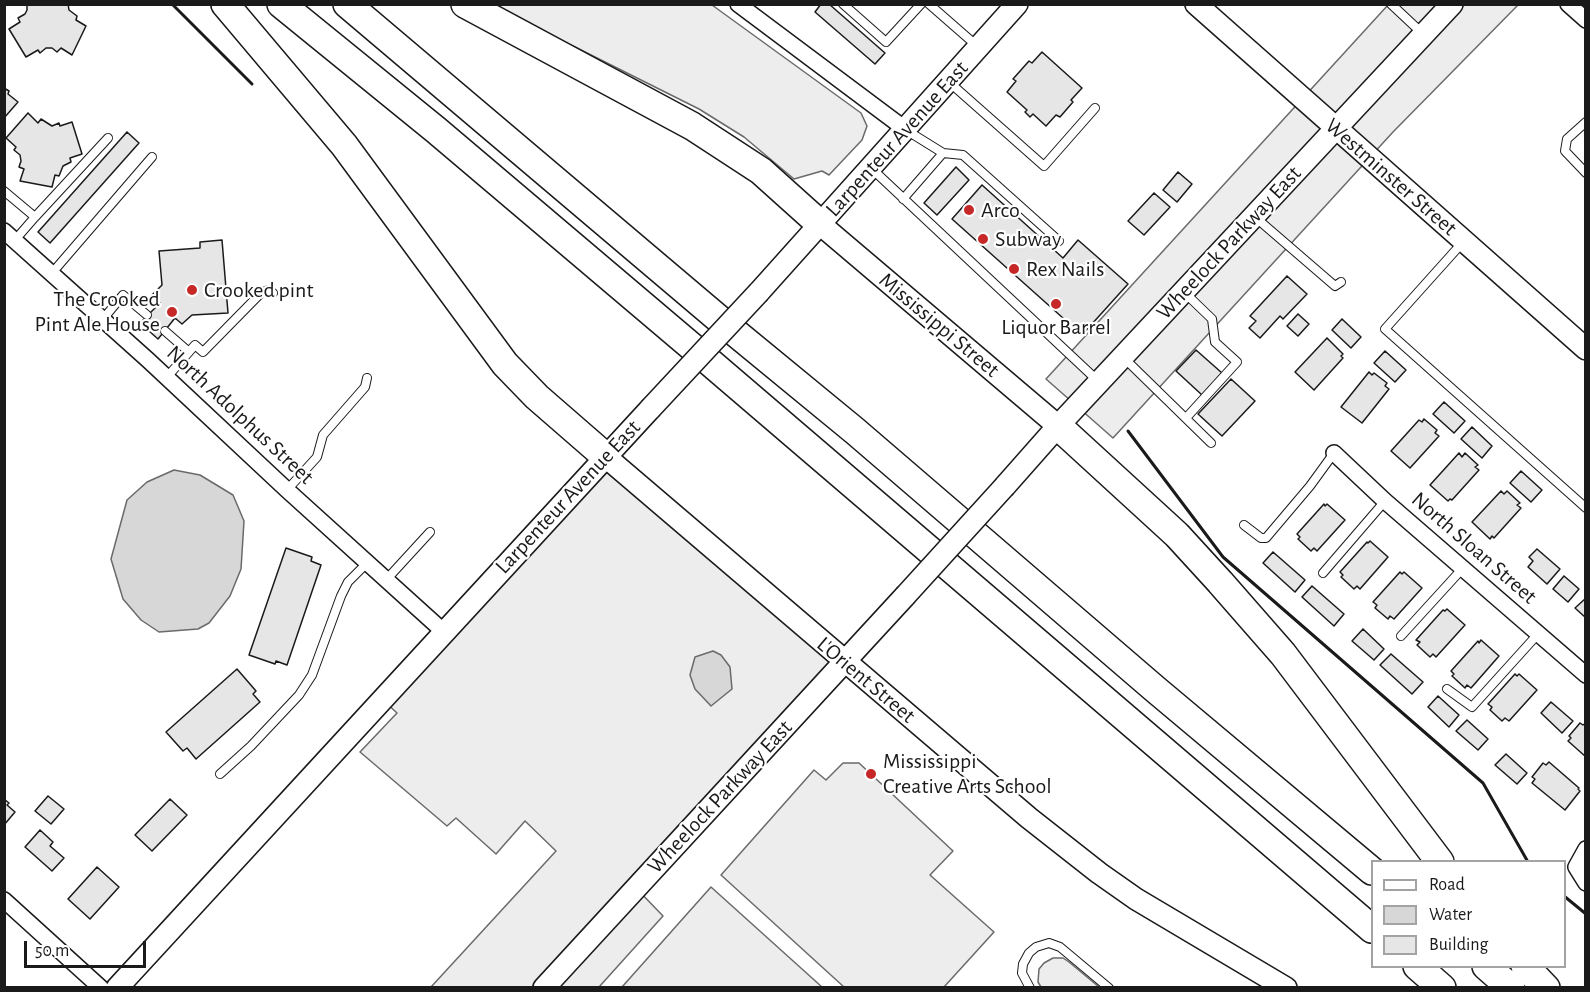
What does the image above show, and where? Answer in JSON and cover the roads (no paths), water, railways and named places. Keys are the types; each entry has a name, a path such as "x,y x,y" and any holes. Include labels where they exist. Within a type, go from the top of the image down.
{"highway":[{"path":"225,4 344,145 506,364 537,397 606,457"},
{"path":"281,4 436,130 689,344 1371,928"},
{"path":"347,4 708,310 855,431 1155,689 1371,870"},
{"path":"465,4 692,126 761,171 820,224"},
{"path":"1058,426 1177,535 1220,582 1283,654 1439,860"},
{"path":"1419,968 1442,987"},
{"path":"1488,968 1511,987"},
{"path":"1527,968 1546,987"}],"street":[{"path":"738,4 905,129"},
{"name":"Larpenteur Avenue East","path":"117,987 650,410 1017,4"},
{"name":"Westminster Street","path":"1197,4 1586,349"},
{"name":"Wheelock Parkway East","path":"544,987 1058,426 1452,4"},
{"path":"1568,4 1586,20"},
{"name":"Mississippi Street","path":"820,224 1058,426"},
{"name":"North Adolphus Street","path":"10,235 444,632"},
{"name":"North Sloan Street","path":"1334,453 1385,501 1586,675"},
{"name":"L'Orient Street","path":"606,457 844,662 1029,818 1099,873 1164,916 1286,987"},
{"path":"1586,849 1576,867 1586,883"},
{"path":"4,900 101,987"}],"lane":[{"path":"843,4 886,42 921,4"},
{"path":"929,4 978,47"},
{"path":"1391,4 1424,34"},
{"path":"948,81 1044,166 1095,108"},
{"path":"1586,122 1567,139 1565,151 1586,173"},
{"path":"905,129 943,153 963,155 1059,241"},
{"path":"10,235 35,217 108,138"},
{"path":"903,199 943,153"},
{"path":"52,273 152,157"},
{"path":"871,168 1099,382"},
{"path":"4,191 35,217"},
{"path":"1254,216 1335,286 1341,282"},
{"path":"1464,241 1385,329 1586,508"},
{"path":"167,377 195,345 203,352 261,293 268,291 273,293"},
{"path":"1183,292 1212,319 1215,342 1237,362 1186,418"},
{"path":"103,319 123,295 147,315"},
{"path":"165,331 189,352"},
{"path":"1123,357 1211,443"},
{"path":"287,490 317,457 322,435 365,387 366,378"},
{"path":"1244,525 1261,538 1266,538 1310,486 1334,453"},
{"path":"1323,573 1385,501"},
{"path":"386,580 430,532"},
{"path":"220,774 251,746 299,695 312,675 348,582 367,562"},
{"path":"1401,636 1463,568"},
{"path":"1447,689 1472,707 1538,634"},
{"path":"1030,987 1022,973 1026,958 1036,947 1049,944 1060,947 1109,987"}],"water":[{"path":"174,470 200,475 233,495 244,521 241,569 230,596 209,623 198,629 159,632 141,620 123,599 111,559 127,500 147,482"},
{"path":"713,651 721,655 730,667 732,689 711,706 695,689 690,675 695,657"}],"place":[{"name":"Arco","path":"969,210"},
{"name":"Subway","path":"983,239"},
{"name":"Rex Nails","path":"1014,269"},
{"name":"Crooked pint","path":"192,290"},
{"name":"Liquor Barrel","path":"1056,304"},
{"name":"The Crooked Pint Ale House","path":"172,312"},
{"name":"Mississippi Creative Arts School","path":"871,774"}]}
